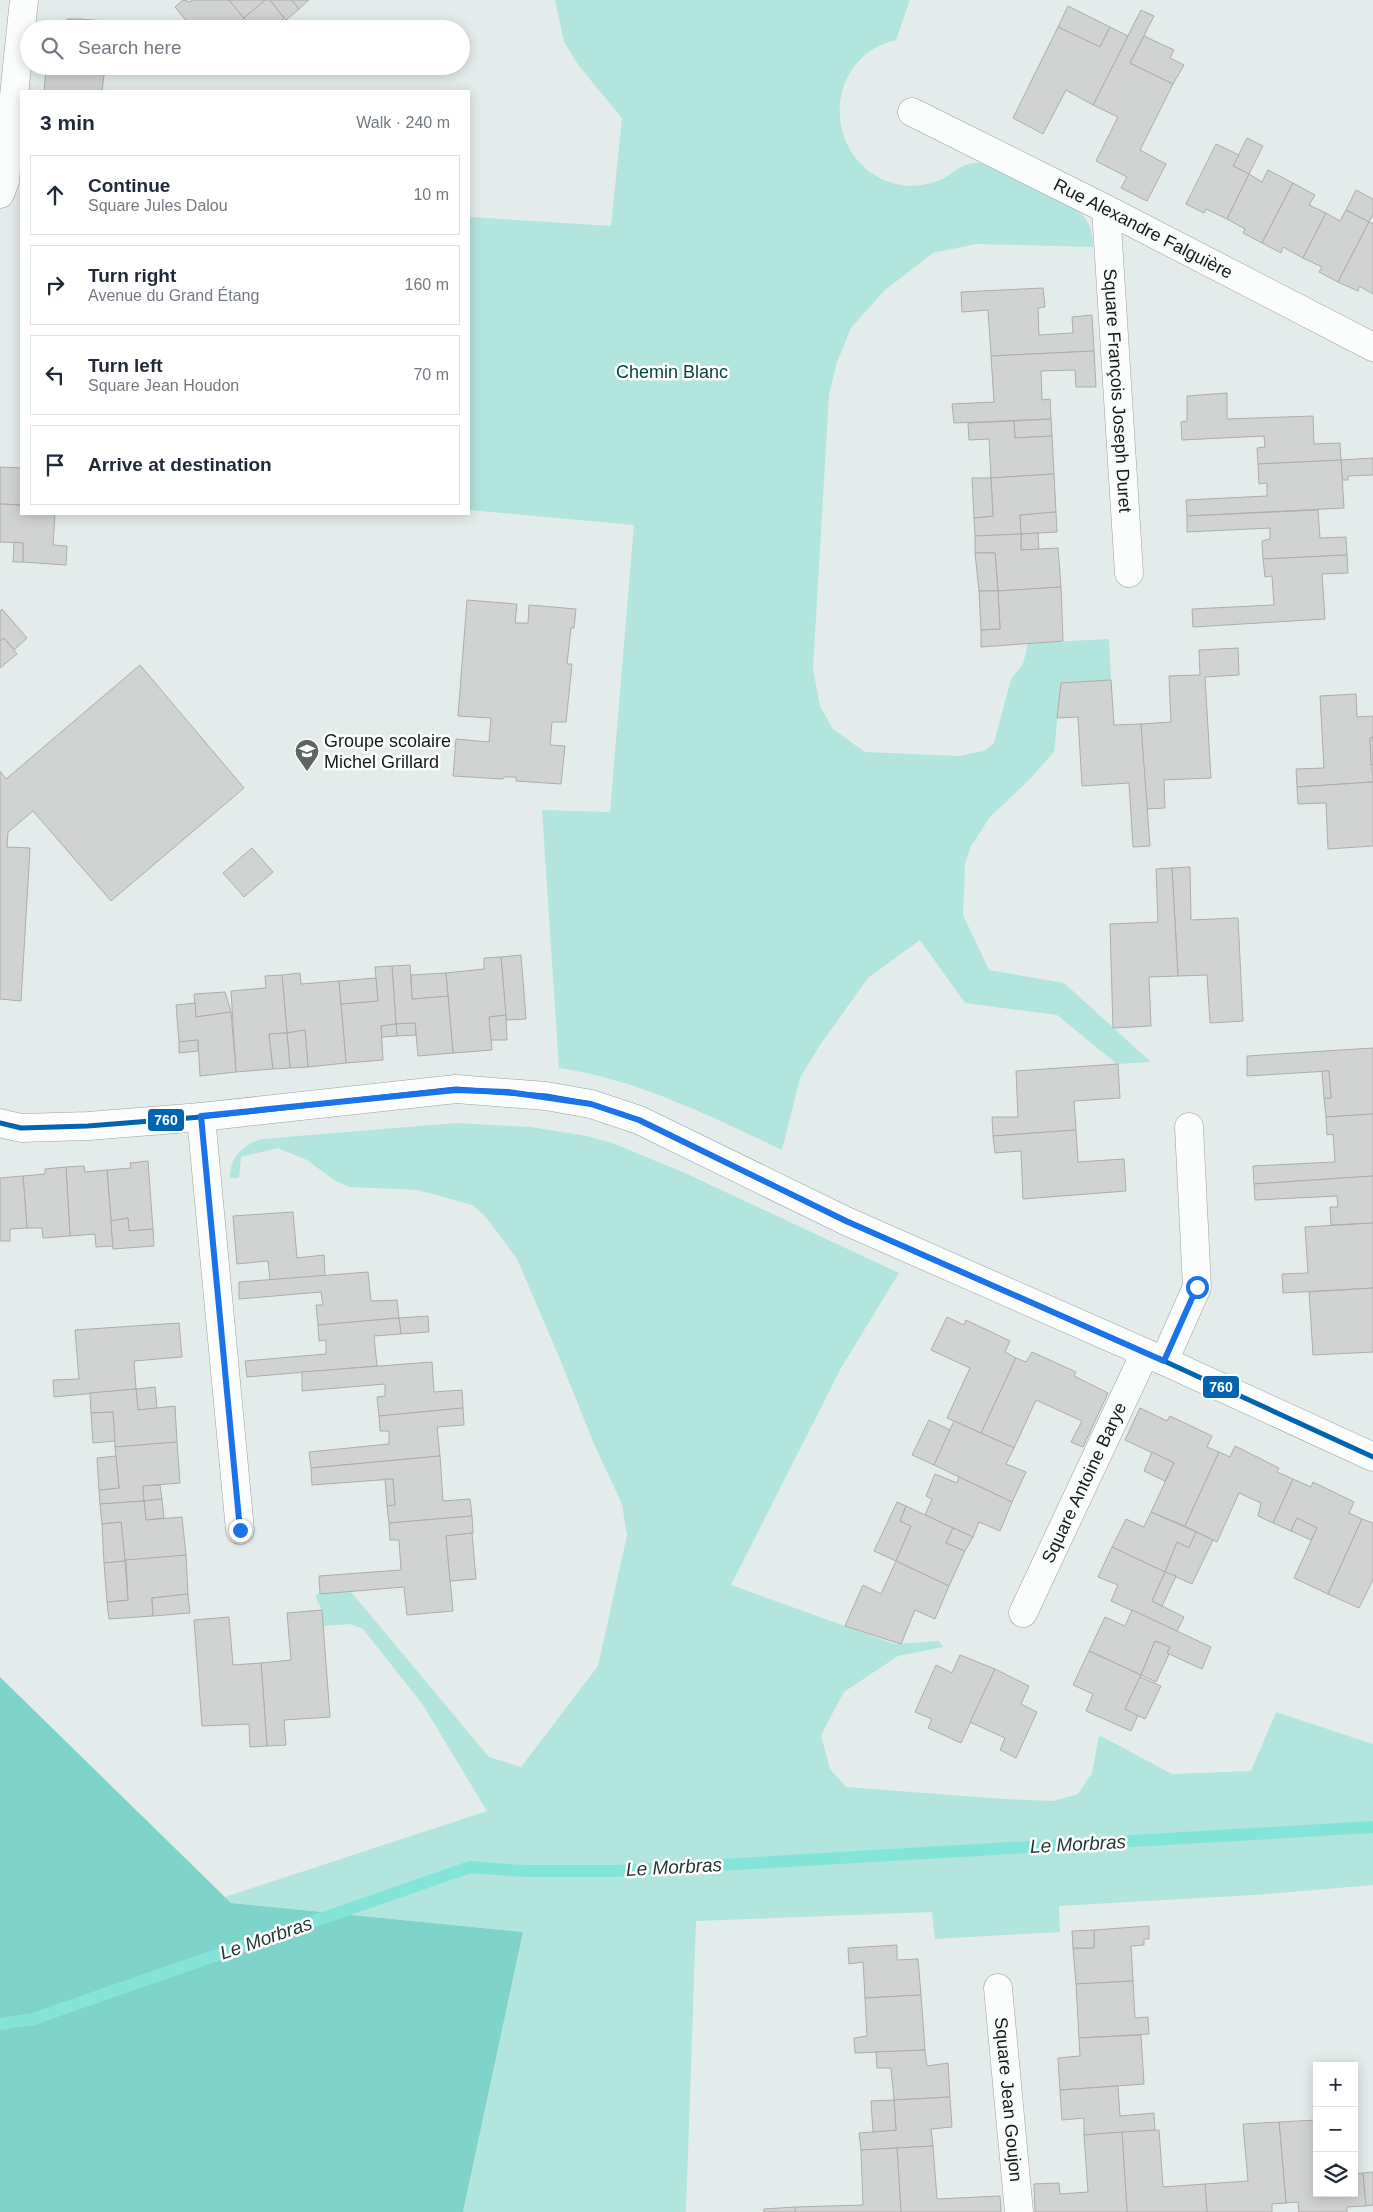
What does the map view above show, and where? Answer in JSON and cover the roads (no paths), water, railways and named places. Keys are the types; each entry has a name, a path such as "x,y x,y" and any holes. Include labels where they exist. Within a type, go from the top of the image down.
{"street":[{"path":"22,20 24,0"},
{"path":"2,185 20,34"},
{"name":"Rue Alexandre Falguière","path":"912,112 1106,209 1373,347"},
{"name":"Square François Joseph Duret","path":"1106,209 1129,573"},
{"path":"0,1123 21,1128 88,1126 456,1090 508,1092 591,1104 639,1120 846,1221 1154,1357 1373,1457"},
{"path":"201,1116 240,1530"},
{"name":"Square Antoine Barye","path":"1022,1612 1154,1357 1197,1287 1189,1127"},
{"name":"Square Jean Goujon","path":"998,1988 1019,2212"}],"waterway":[{"name":"Le Morbras","path":"0,2024 33,2019 470,1867 524,1871 616,1871 1373,1827"}],"place":[{"name":"Groupe scolaire Michel Grillard","path":"307,772"}],"park label":[{"name":"Chemin Blanc","path":"672,372"}]}
